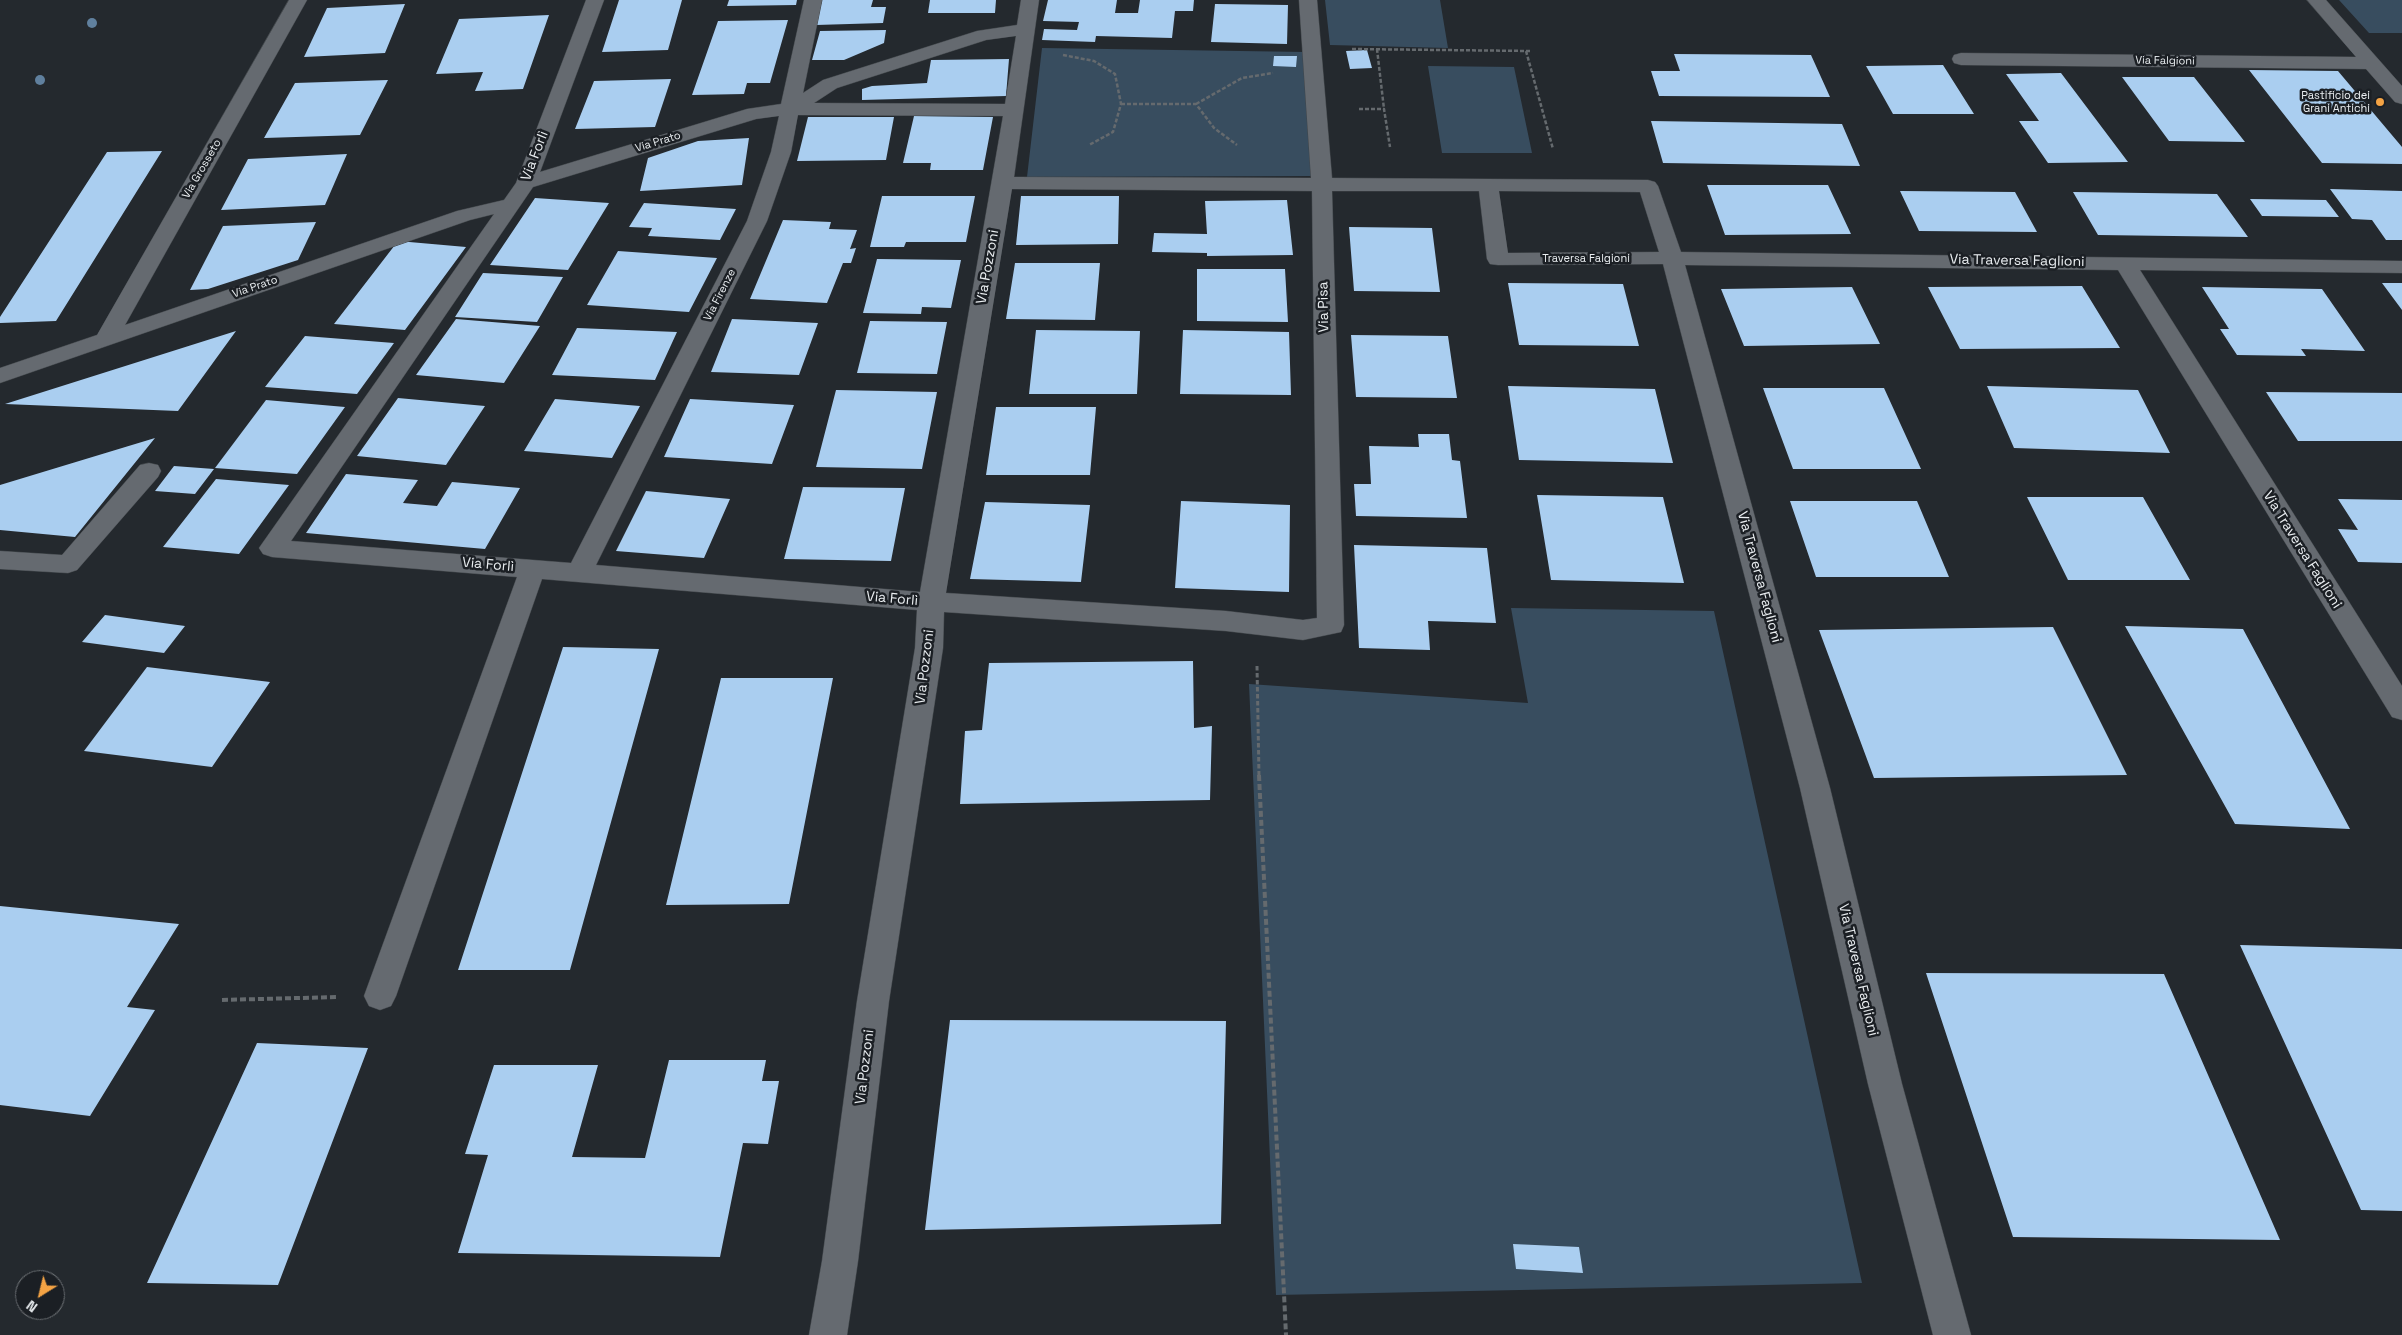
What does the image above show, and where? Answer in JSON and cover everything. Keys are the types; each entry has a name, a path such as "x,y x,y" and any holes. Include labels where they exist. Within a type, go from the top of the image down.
{"street":[{"name":"Via Grosseto","path":"106,338 298,0"},
{"name":"Via Forlì","path":"594,0 526,183 272,548 931,602 1257,625 1303,630 1332,624 1331,614"},
{"name":"Via Firenze","path":"580,572 757,221 781,152 792,109 813,0"},
{"name":"Via Pozzoni","path":"828,1335 840,1261 874,1001 929,648 931,602 1003,183 1030,0"},
{"name":"Via Pisa","path":"1308,0 1322,184 1331,614"},
{"path":"2316,0 2402,98"},
{"name":"Via Prato","path":"792,109 830,84 983,35 1026,29"},
{"name":"Via Falgioni","path":"1961,59 2370,63"},
{"name":"Via Prato","path":"526,183 754,113 792,109 1014,110"},
{"path":"1003,183 1648,186 1672,258"},
{"name":"Traversa Falgioni","path":"1488,185 1498,259 1672,258"},
{"name":"Via Prato","path":"0,376 464,215 512,204"},
{"name":"Via Traversa Faglioni","path":"1952,1335 1885,1084 1847,919 1777,644 1672,258 2124,262 2402,267"},
{"name":"Via Traversa Faglioni","path":"2124,262 2402,709"},
{"path":"0,560 68,564 149,471"},
{"path":"380,996 533,569"}],"path":[{"path":"1371,49 1528,51 1554,153"},
{"path":"1377,49 1391,154"},
{"path":"1062,55 1094,61 1115,74 1120,104 1113,132 1087,146"},
{"path":"1120,104 1196,104 1242,78 1277,73"},
{"path":"1196,104 1205,120 1222,136 1244,149"},
{"path":"1354,109 1384,109"},
{"path":"1257,625 1258,757 1286,1335"},
{"path":"222,1000 380,996"}],"shaded area":[{"path":"1325,0 1440,0 1448,48 1330,45"},
{"path":"2339,0 2402,0 2402,33 2369,33"},
{"path":"1042,48 1306,52 1315,176 1027,177"},
{"path":"1428,66 1514,67 1532,153 1442,153"},
{"path":"1511,608 1714,611 1862,1283 1276,1295 1249,684 1528,703"}],"building":[{"path":"619,0 682,0 668,50 602,52"},
{"path":"729,0 797,0 796,5 727,6"},
{"path":"822,0 873,0 871,7 886,7 883,23 816,25"},
{"path":"930,0 996,0 995,13 928,13"},
{"path":"1048,0 1117,0 1115,13 1138,13 1140,0 1194,0 1193,11 1175,11 1172,38 1096,36 1095,42 1042,40 1044,29 1077,30 1079,22 1043,21"},
{"path":"405,4 385,53 304,57 327,8"},
{"path":"1215,4 1288,5 1287,44 1211,42"},
{"path":"549,15 523,89 475,91 483,72 436,74 459,19"},
{"path":"788,20 770,83 747,83 744,94 692,95 718,21"},
{"path":"886,30 884,43 844,60 812,60 820,31"},
{"path":"1367,50 1372,68 1350,69 1346,51"},
{"path":"1674,54 1811,55 1830,97 1659,96 1651,71 1680,71"},
{"path":"1274,56 1297,56 1296,67 1273,66"},
{"path":"1009,59 1006,96 862,100 862,89 872,86 927,83 931,60"},
{"path":"1943,65 1974,114 1893,114 1866,66"},
{"path":"2249,70 2338,71 2402,147 2402,164 2322,163"},
{"path":"2061,73 2128,162 2048,163 2019,121 2039,121 2006,74"},
{"path":"2122,77 2194,77 2245,142 2169,141"},
{"path":"671,79 655,127 575,129 594,81"},
{"path":"388,80 360,135 264,138 295,83"},
{"path":"914,116 993,117 983,170 930,170 931,163 903,163"},
{"path":"808,117 894,117 886,160 797,161"},
{"path":"1651,121 1842,124 1860,166 1663,163"},
{"path":"749,138 742,185 640,191 648,158 698,141"},
{"path":"162,151 56,321 0,323 0,317 107,152"},
{"path":"347,154 325,205 221,210 248,159"},
{"path":"1707,185 1828,185 1851,234 1725,235"},
{"path":"2330,189 2402,191 2402,240 2386,240 2372,220 2352,219"},
{"path":"1900,191 2015,192 2037,232 1919,231"},
{"path":"2073,192 2217,194 2248,237 2098,235"},
{"path":"882,196 975,196 966,242 906,242 904,247 870,247"},
{"path":"1021,196 1119,196 1118,244 1016,245"},
{"path":"535,198 609,203 568,270 490,265"},
{"path":"2250,199 2326,200 2339,217 2262,216"},
{"path":"1287,200 1293,255 1207,256 1207,253 1152,252 1154,233 1207,234 1205,201"},
{"path":"644,203 736,209 720,240 648,236 652,228 629,227"},
{"path":"783,220 831,222 829,229 857,230 850,249 856,248 851,263 843,263 827,303 750,299"},
{"path":"316,222 298,260 208,289 190,290 223,226"},
{"path":"1349,227 1432,228 1440,292 1354,291"},
{"path":"398,241 466,247 405,330 334,324"},
{"path":"618,251 717,258 689,312 587,305"},
{"path":"877,259 961,260 951,308 922,307 921,314 863,313"},
{"path":"1015,263 1100,263 1095,320 1006,319"},
{"path":"1197,269 1285,269 1288,322 1197,321"},
{"path":"483,273 563,277 537,322 455,317"},
{"path":"1508,283 1623,284 1639,346 1519,345"},
{"path":"2382,283 2402,283 2402,310"},
{"path":"2082,286 2120,348 1960,349 1928,287"},
{"path":"1852,287 1880,344 1744,346 1721,289"},
{"path":"2202,287 2322,289 2365,351 2301,349 2306,356 2237,355 2220,329 2229,329"},
{"path":"456,319 540,326 504,383 416,375"},
{"path":"732,319 818,323 799,375 711,372"},
{"path":"870,321 947,322 937,374 857,373"},
{"path":"577,328 677,332 655,380 552,375"},
{"path":"1036,330 1140,331 1137,394 1029,394"},
{"path":"1183,330 1289,332 1291,395 1180,394"},
{"path":"236,331 178,411 5,404"},
{"path":"1351,335 1448,336 1457,398 1356,397"},
{"path":"305,336 394,343 357,394 265,387"},
{"path":"1508,386 1655,389 1673,463 1519,460"},
{"path":"1987,386 2138,390 2170,453 2014,448"},
{"path":"1763,388 1884,388 1921,469 1793,469"},
{"path":"836,390 937,392 922,469 816,467"},
{"path":"2266,392 2402,393 2402,441 2298,441"},
{"path":"398,398 485,406 446,465 357,456"},
{"path":"555,399 640,406 612,458 524,451"},
{"path":"690,399 794,405 772,464 664,457"},
{"path":"266,400 345,407 297,474 215,468"},
{"path":"996,407 1096,407 1090,475 986,475"},
{"path":"1418,434 1449,434 1452,460 1460,461 1467,518 1356,516 1354,484 1371,484 1369,446 1419,447"},
{"path":"155,438 75,537 0,530 0,485"},
{"path":"174,466 214,469 195,494 155,491"},
{"path":"346,474 418,480 403,503 437,506 452,482 520,488 485,549 306,533"},
{"path":"216,479 289,485 239,554 163,547"},
{"path":"803,487 905,488 891,561 784,559"},
{"path":"646,491 730,499 704,558 616,551"},
{"path":"1537,495 1663,497 1684,583 1551,580"},
{"path":"2027,497 2143,497 2190,580 2068,580"},
{"path":"2338,499 2402,500 2402,563 2358,562 2338,529 2358,530"},
{"path":"1181,501 1290,505 1289,592 1175,588"},
{"path":"1790,501 1917,501 1949,577 1816,577"},
{"path":"985,502 1090,505 1081,582 970,579"},
{"path":"1354,545 1487,548 1496,623 1428,621 1430,650 1359,648"},
{"path":"105,615 185,626 164,653 82,642"},
{"path":"2125,626 2243,629 2350,829 2235,824"},
{"path":"2053,627 2127,775 1874,778 1819,630"},
{"path":"563,647 659,649 570,970 458,970"},
{"path":"1193,661 1194,728 1212,726 1210,800 960,804 965,731 982,730 989,663"},
{"path":"147,667 270,682 212,767 84,751"},
{"path":"721,678 833,678 789,904 666,905"},
{"path":"0,906 179,924 127,1007 155,1010 90,1116 0,1105"},
{"path":"2240,945 2402,949 2402,1211 2361,1210"},
{"path":"1926,973 2164,974 2280,1240 2013,1237"},
{"path":"950,1020 1226,1021 1221,1224 925,1230"},
{"path":"257,1043 368,1048 278,1285 147,1283"},
{"path":"669,1060 766,1060 762,1081 779,1081 768,1144 743,1143 720,1257 458,1253 488,1155 465,1154 494,1065 598,1065 572,1157 645,1158"},
{"path":"1513,1244 1579,1247 1583,1273 1516,1269"}],"place":[{"name":"Pastificio dei Grani Antichi","path":"2380,102"}]}
